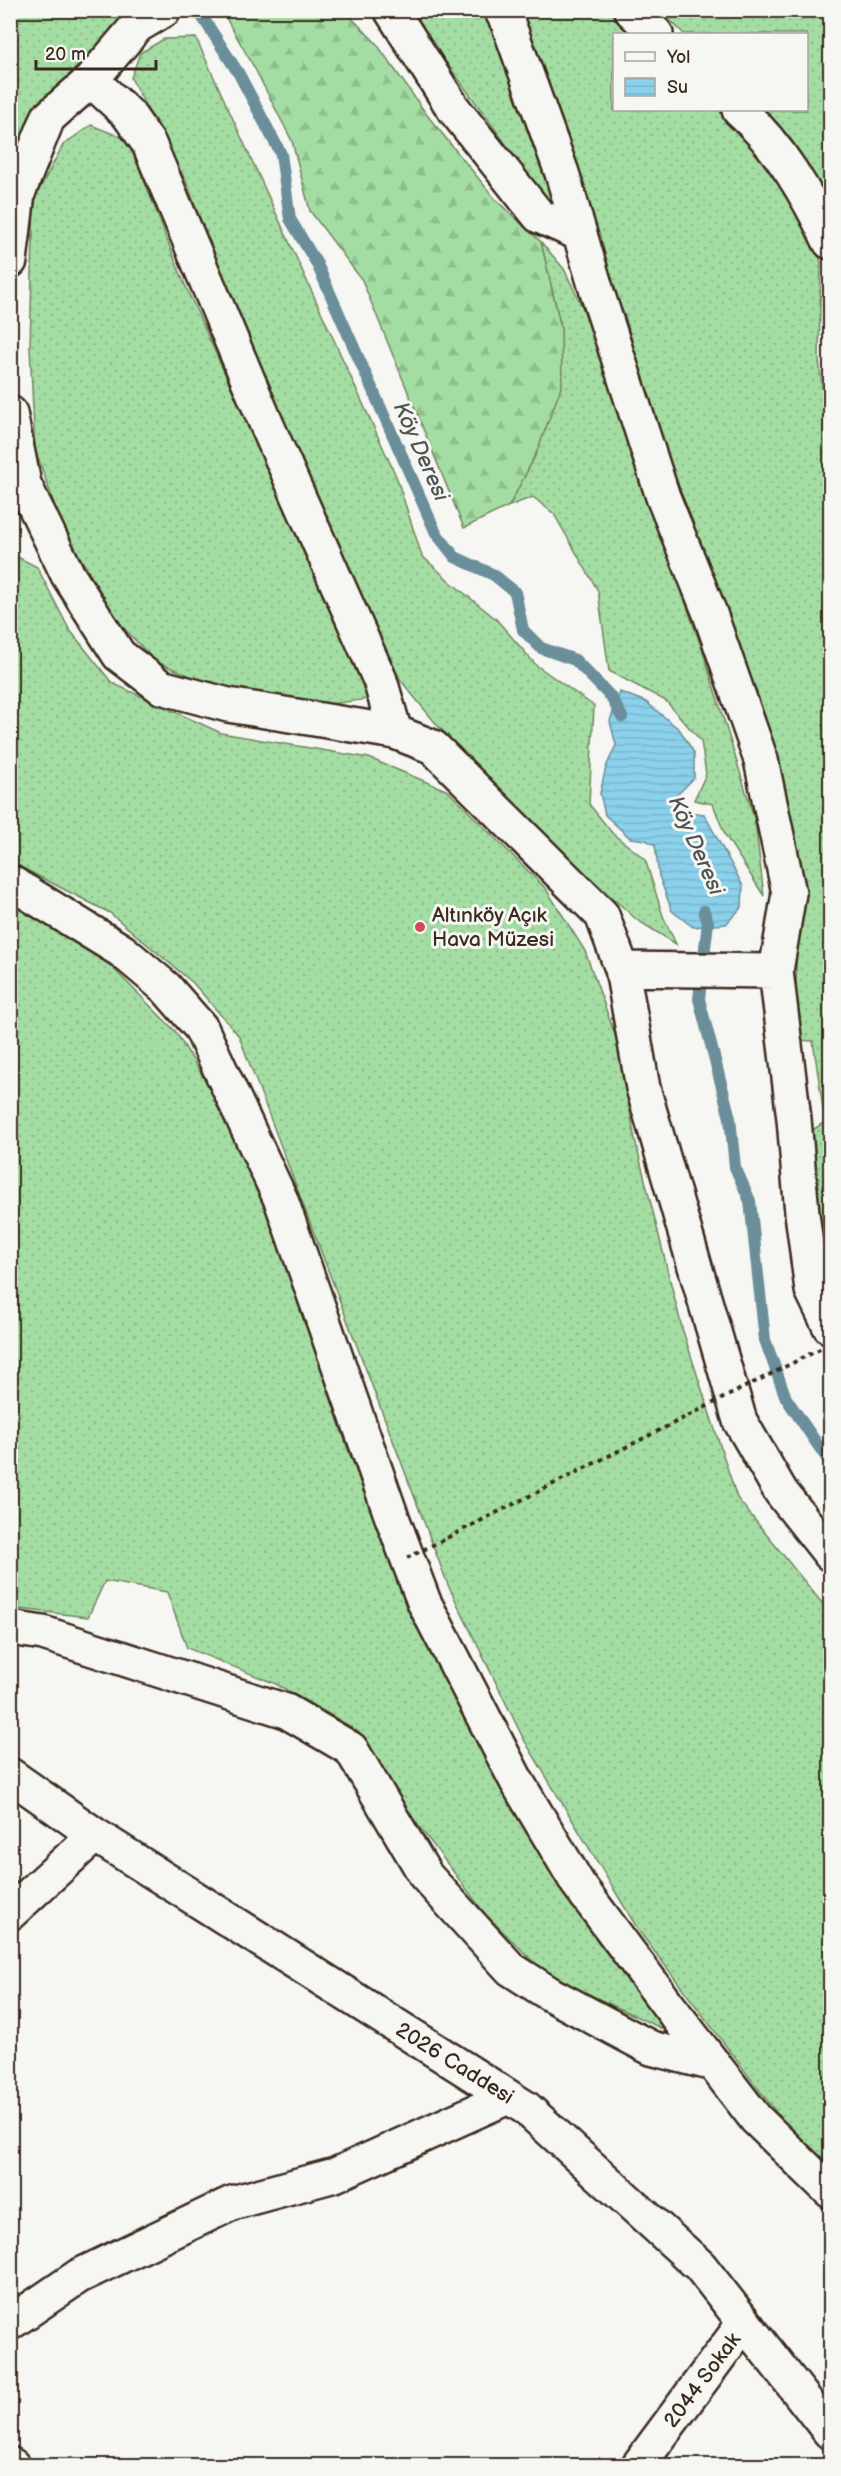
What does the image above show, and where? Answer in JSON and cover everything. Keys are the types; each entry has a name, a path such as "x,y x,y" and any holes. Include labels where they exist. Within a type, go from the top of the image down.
{"street":[{"path":"10,261 18,193 48,118 91,80 137,26 164,10"},
{"path":"391,10 453,108 540,216 580,234"},
{"path":"501,10 508,23 558,162 663,497 709,611 761,760 789,893 776,971 812,1290 831,1327"},
{"path":"631,10 655,33"},
{"path":"91,80 128,114 149,144 266,423 380,680 395,732"},
{"path":"740,111 756,124 808,196 831,242"},
{"path":"10,413 24,484 23,509 119,655 161,687 228,705 395,732 433,747 602,915 622,969 643,1088 740,1421 781,1492 831,1554"},
{"path":"10,882 122,951 166,988 201,1028 281,1200 424,1602 516,1780 578,1884 756,2119 831,2191"},
{"path":"622,969 776,971"},
{"path":"10,1629 43,1633 285,1711 351,1749 426,1876 511,1969 550,1994 651,2048 714,2064"},
{"name":"2026 Caddesi","path":"10,1775 95,1834 526,2108 700,2266 831,2432"},
{"path":"10,1913 95,1834"},
{"path":"10,2324 79,2276 231,2204 335,2175 508,2097"},
{"name":"2044 Sokak","path":"638,2466 744,2323"}],"path":[{"path":"407,1558 831,1344"}],"green space":[{"path":"11,11 128,11 70,74 11,171"},
{"path":"222,11 345,11 376,43 427,115 496,200 541,242 561,328 562,385 536,454 509,506 464,528 362,280 310,211 292,141"},
{"path":"403,11 489,11 557,203 539,194 503,140 432,43"},
{"path":"516,11 616,11 640,33 613,33 613,111 722,111 761,147 803,212 821,262 819,359 830,462 830,1296 826,1284 808,1133 825,1122 813,1041 797,1040 796,959 799,916 653,419 626,319 596,254"},
{"path":"666,11 830,11 830,199 791,140 761,111 808,111 808,33 683,33 670,20"},
{"path":"196,38 396,476 422,556 496,619 536,665 594,706 589,804 613,834 645,859 663,916 676,944 637,920 551,842 438,726 402,682 371,634 233,310 187,183 131,78 140,53 164,39"},
{"path":"91,125 126,139 186,287 369,699 330,704 209,684 155,661 118,622 62,526 35,449 30,347 34,200 63,145"},
{"path":"541,242 564,269 598,339 629,443 703,652 755,821 764,896 725,835 713,804 694,800 706,774 701,741 666,701 609,671 598,591 554,514 533,497 509,506 536,454 561,328"},
{"path":"10,553 37,567 69,629 112,683 221,733 369,758 448,791 546,889 585,951 618,1043 635,1140 682,1328 737,1498 830,1613 830,2167 779,2116 639,1931 523,1738 448,1585 239,1036 193,983 110,913 11,862"},
{"path":"10,903 104,959 175,1031 230,1120 286,1264 347,1447 391,1564 490,1763 599,1943 665,2030 546,1974 486,1915 412,1817 350,1726 276,1684 187,1648 167,1592 105,1581 88,1617 11,1608"}],"water":[{"path":"620,692 646,702 680,730 694,753 694,778 672,800 673,816 682,811 704,814 743,886 742,907 726,924 693,927 672,911 659,876 655,845 646,840 630,838 605,815 600,793 606,767 616,745 610,721"}],"waterway":[{"name":"Köy Deresi","path":"198,10 239,74 281,154 290,219 317,264 436,533 455,557 494,575 515,592 523,630 541,648 575,660 611,697 622,717"},
{"name":"Köy Deresi","path":"704,911 708,922 699,999 730,1118 735,1167 750,1201 765,1340 786,1398 830,1463"}],"place":[{"name":"Altınköy Açık Hava Müzesi","path":"420,927"}]}
